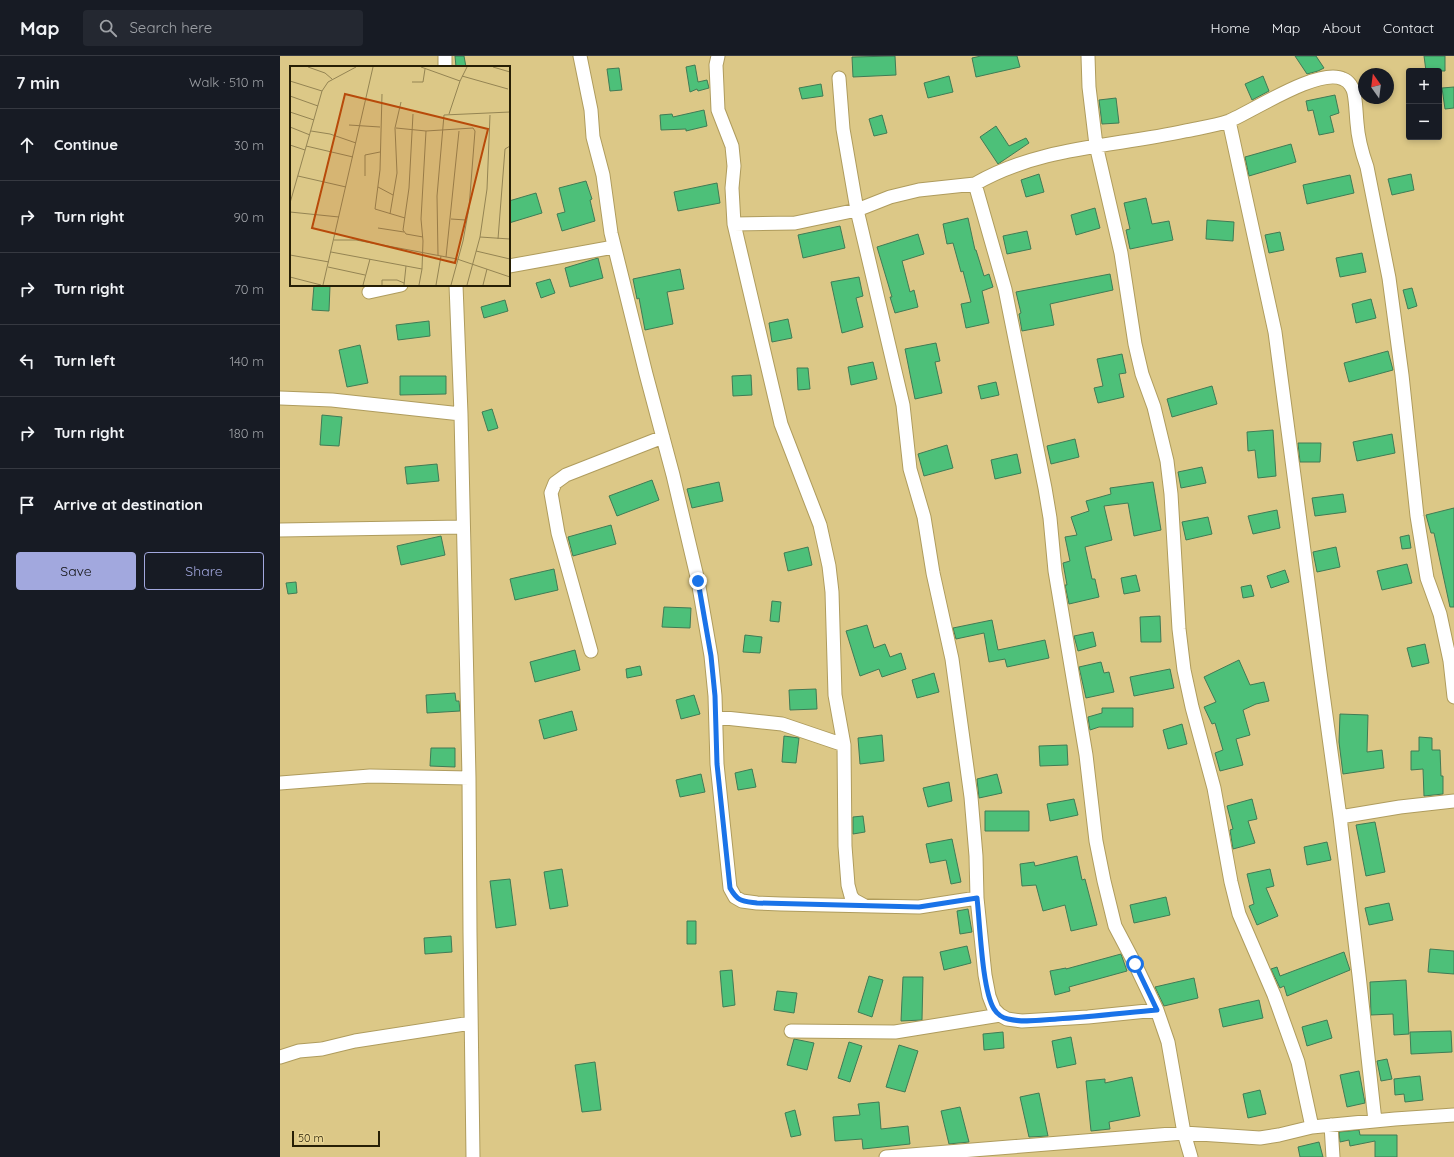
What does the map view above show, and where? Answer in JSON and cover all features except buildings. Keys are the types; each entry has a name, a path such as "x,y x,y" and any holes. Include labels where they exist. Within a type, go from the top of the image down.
{"street":[{"path":"580,56 591,110 593,137 603,175 614,247 673,475 698,581 711,656 715,696 717,764 730,888 735,897 757,903 919,907 977,898"},
{"path":"718,56 716,65 718,110 732,146 734,166 732,188 734,224 781,424 820,526 827,559 832,592 835,694 844,745 845,846 848,885 851,896 854,900 865,906"},
{"path":"1088,56 1089,87 1096,145 1121,253 1135,344 1142,374 1154,407 1167,460 1171,494 1179,629 1184,670 1192,707 1214,788 1231,882 1239,914 1274,995 1298,1062 1312,1127"},
{"path":"734,224 795,223 857,210 890,197 919,190 975,184 986,177 1042,157 1096,145 1146,139 1229,121 1285,92 1315,80 1331,77 1343,78 1350,84 1354,92 1361,149 1367,167 1389,278 1402,375 1417,516 1428,578 1440,614 1450,661 1454,697"},
{"path":"839,78 843,129 857,210 902,405 910,469 924,517 933,573 952,659 971,798 976,856 977,898 985,975 989,996 994,1009 1000,1016 1007,1019 1022,1021 1088,1017 1157,1010"},
{"path":"1229,121 1275,332 1360,974 1375,1121"},
{"path":"975,184 1004,289 1045,488 1050,518 1058,592 1086,755 1096,841 1104,881 1115,926 1157,1010 1168,1042 1172,1059 1174,1082 1190,1157"},
{"path":"510,266 614,247"},
{"path":"369,292 396,286"},
{"path":"456,286 461,414 470,778 473,1157"},
{"path":"280,398 332,400 461,414"},
{"path":"590,651 558,533 551,493 555,483 566,474 663,437"},
{"path":"280,530 463,527"},
{"path":"716,717 782,724 844,745"},
{"path":"280,783 370,776 470,778"},
{"path":"1340,817 1400,807 1454,801"},
{"path":"791,1031 895,1032 1000,1016"},
{"path":"280,1057 299,1051 322,1049 355,1041 471,1022"},
{"path":"886,1157 1184,1133 1260,1138 1312,1127 1454,1115"},
{"path":"1331,1125 1333,1157"}],"route":[{"path":"698,581 711,656 715,696 717,764 730,888 735,897 757,903 919,907 977,898 985,975 989,996 994,1009 1000,1016 1007,1019 1022,1021 1088,1017 1157,1010 1135,964"}]}
